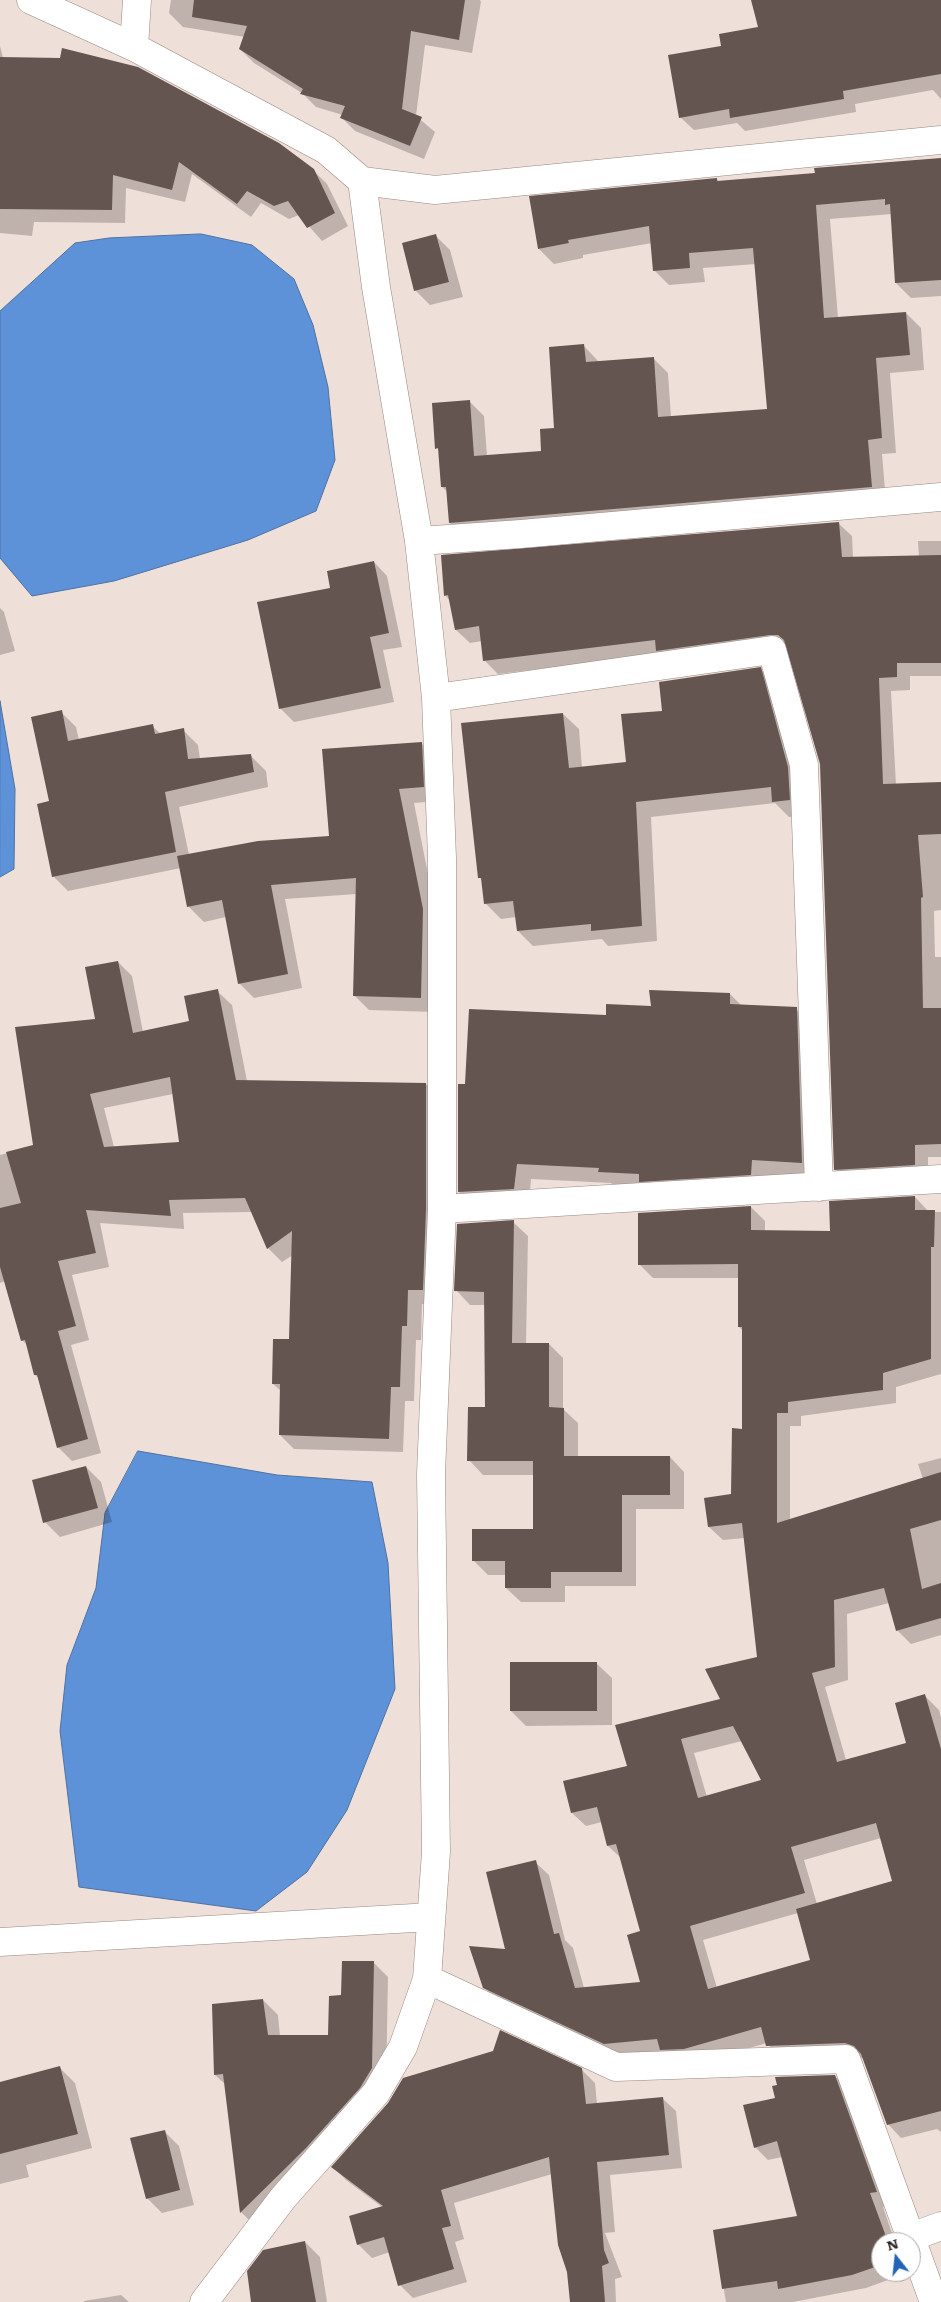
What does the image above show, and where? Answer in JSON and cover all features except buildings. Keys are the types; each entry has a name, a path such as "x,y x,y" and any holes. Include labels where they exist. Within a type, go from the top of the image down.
{"street":[{"path":"31,0 134,46 326,150 362,181 435,190 941,140"},
{"path":"134,46 137,0"},
{"path":"204,2302 283,2198 376,2093 403,2047 427,1979 432,1917 436,1852 431,1474 442,1209 442,858 436,698 419,541 376,287 362,181"},
{"path":"419,541 521,534 941,496"},
{"path":"436,698 772,650 804,765 818,1186"},
{"path":"442,1209 941,1179"},
{"path":"0,1942 432,1917"},
{"path":"427,1979 616,2067 846,2059 909,2232"},
{"path":"921,2233 941,2226"},
{"path":"921,2265 934,2302"}],"water":[{"path":"201,234 252,245 294,279 313,325 328,387 335,460 316,511 248,540 114,581 32,596 0,558 0,311 75,243 109,238"},
{"path":"0,701 15,789 14,869 0,877"},
{"path":"138,1451 277,1475 372,1482 388,1563 395,1689 347,1810 307,1872 256,1911 79,1887 60,1731 67,1665 96,1588 105,1513"}]}
